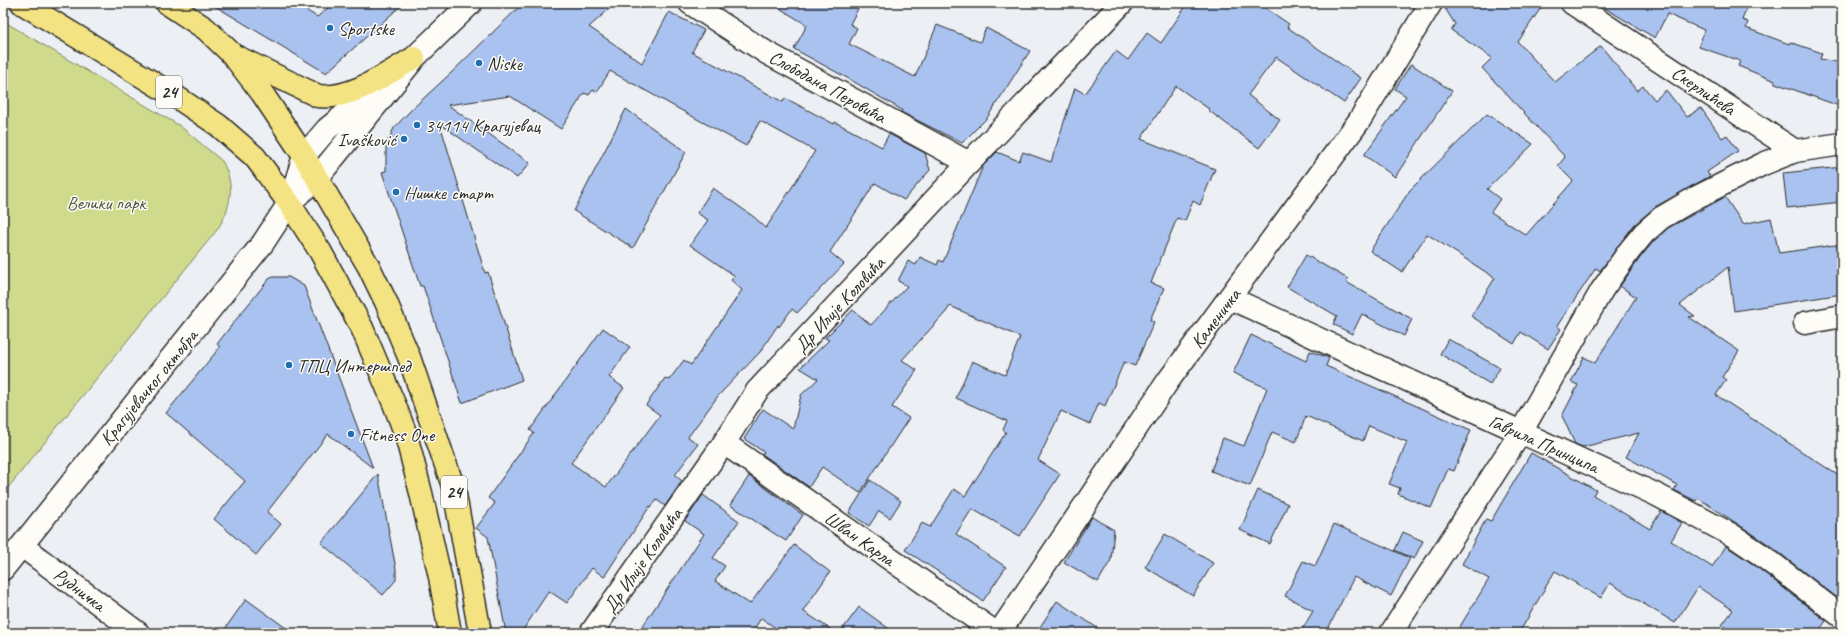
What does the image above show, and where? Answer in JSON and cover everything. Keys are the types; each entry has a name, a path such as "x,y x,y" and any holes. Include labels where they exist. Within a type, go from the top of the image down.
{"main road":[{"name":"24","path":"22,3 178,98 218,125 255,157 289,202 320,251 358,322 395,406 406,435 440,577 450,633"},
{"name":"24","path":"167,3 206,29 232,54 262,93 304,156 369,267 386,302 431,419 454,489 480,633"},
{"path":"232,54 318,96 328,97 351,93 414,58"}],"street":[{"path":"289,202 304,156 334,123 414,58 471,3"},
{"name":"Слободана Перовића","path":"690,3 767,53 969,163"},
{"name":"Др Илије Коловића","path":"591,633 724,443 757,392 969,163 1122,3"},
{"name":"Каменичка","path":"999,633 1168,381 1359,121 1431,3"},
{"name":"Скерлићева","path":"1572,3 1795,151"},
{"path":"289,202 317,178 414,58"},
{"path":"1391,633 1521,432 1602,290 1644,233 1661,218 1695,198 1763,164 1795,151 1842,144"},
{"name":"Крагујевачког октобра","path":"3,569 264,243 289,202"},
{"name":"Гаврила Принципа","path":"1230,298 1657,495 1732,535 1760,554 1842,617"},
{"path":"1805,323 1842,316"},
{"name":"Шван Карла","path":"724,443 996,633"},
{"name":"Рудничка","path":"22,546 138,633"}],"green space":[{"name":"Велики парк","path":"3,21 180,126 222,161 229,179 230,196 226,213 217,230 3,494"}],"building":[{"path":"210,3 295,3 317,17 334,3 404,3 326,73"},
{"path":"523,3 616,3 589,27 642,63 669,12 704,30 692,52 783,102 785,98 882,147 889,134 925,153 930,170 904,200 875,183 830,252 844,264 797,313 792,309 779,327 778,325 760,352 718,396 688,437 698,444 675,475 682,481 665,506 657,500 651,507 650,506 604,577 592,568 567,603 549,591 521,633 506,633 488,537 476,528 495,503 488,498 534,433 530,430 603,328 630,347 609,377 624,388 571,463 606,487 660,415 646,405 665,378 669,380 684,360 691,365 742,290 731,280 735,276 690,245 708,220 697,213 713,188 754,217 766,228 815,151 760,121 746,146 610,71 597,92 593,90 589,95 584,93 561,129 510,96 448,105 530,163 517,178 440,124 485,273 488,272 522,380 462,403 423,286 420,286 382,172 386,171 386,145 394,128 411,110"},
{"path":"771,3 861,3 850,24 857,28 849,44 915,77 937,25 980,42 986,28 1030,51 987,118 962,143 901,112 902,110 794,49 807,25"},
{"path":"1188,3 1258,3 1289,24 1287,27 1361,78 1344,103 1276,57 1248,95 1280,120 1259,148 1208,110 1209,109 1176,86 1141,139 1215,169 1200,205 1193,201 1185,221 1177,218 1151,283 1164,288 1150,320 1154,322 1135,366 1124,362 1105,406 1099,403 1090,424 1061,411 1038,460 1060,474 1020,536 972,509 956,534 1006,567 983,601 905,550 922,523 930,527 954,489 965,496 1006,432 1003,430 1007,421 956,398 972,361 1005,375 1020,337 950,306 902,360 917,370 892,407 909,418 860,493 822,467 809,487 762,454 764,452 744,439 763,409 793,429 801,395 818,379 800,368 829,340 825,338 853,310 871,325 907,286 898,281 908,261 916,265 920,257 937,265 939,260 943,262 983,166 997,152 1019,161 1023,152 1051,162 1075,88 1085,94 1116,51 1128,60 1147,33 1161,43"},
{"path":"1443,3 1544,3 1518,42 1555,82 1601,46 1637,91 1643,86 1655,100 1666,90 1687,117 1701,108 1722,138 1727,135 1738,151 1707,172 1710,176 1655,207 1634,225 1600,271 1596,268 1557,326 1561,329 1548,349 1521,332 1514,344 1471,316 1495,278 1427,234 1402,272 1370,251 1410,190 1487,114 1533,144 1487,189 1500,199 1491,212 1526,235 1573,181 1558,166 1565,157 1482,68 1492,58 1451,30 1455,24"},
{"path":"1596,3 1748,3 1742,20 1748,22 1746,28 1789,44 1790,42 1822,53 1820,59 1842,63 1842,107 1775,83 1775,81 1738,66 1740,61 1699,47 1704,30 1667,14 1655,38"},
{"path":"1411,64 1452,91 1395,177 1364,155 1406,96 1395,89"},
{"path":"626,109 686,152 633,248 574,211"},
{"path":"1842,167 1842,202 1787,208 1783,173"},
{"path":"1725,197 1743,224 1771,218 1779,253 1842,244 1842,294 1734,311 1728,267 1680,305 1695,316 1689,317 1739,351 1722,377 1726,380 1716,395 1842,478 1842,597 1840,600 1768,544 1698,498 1696,501 1674,490 1677,485 1626,457 1639,433 1583,447 1575,444 1562,416 1578,385 1571,382 1584,357 1595,363 1636,297 1620,286 1640,258 1653,242 1668,228"},
{"path":"1306,255 1348,279 1346,282 1412,319 1404,336 1362,314 1352,334 1333,324 1337,316 1287,287"},
{"path":"273,277 289,277 304,286 373,468 328,434 267,512 281,524 256,555 214,519 245,481 166,413 220,347 217,344 238,317 269,279"},
{"path":"1251,335 1306,361 1310,351 1329,358 1326,366 1471,430 1454,471 1448,469 1431,508 1398,494 1400,488 1389,484 1407,442 1369,426 1363,441 1306,416 1296,442 1272,432 1250,486 1211,471 1223,438 1244,446 1267,388 1233,373"},
{"path":"1448,339 1500,368 1490,384 1440,354"},
{"path":"1531,453 1596,490 1593,495 1650,529 1661,511 1682,523 1671,541 1712,567 1726,546 1753,564 1826,621 1817,633 1733,633 1722,625 1733,610 1698,587 1675,623 1610,583 1601,598 1555,571 1519,633 1456,633 1489,579 1462,564 1486,519 1491,521"},
{"path":"378,474 396,569 396,580 383,595 321,543"},
{"path":"749,476 803,515 786,541 730,505"},
{"path":"870,480 901,501 890,518 879,511 869,526 849,513"},
{"path":"1258,490 1288,504 1270,544 1240,530"},
{"path":"703,495 739,521 713,558 725,566 715,581 750,604 794,545 830,572 803,611 836,633 783,633 761,618 752,633 638,633 704,534 685,521"},
{"path":"1092,517 1114,530 1111,560 1098,582 1064,562"},
{"path":"1334,524 1410,558 1391,596 1354,577 1326,633 1300,633 1313,611 1285,596 1303,561 1315,566"},
{"path":"1403,532 1423,541 1414,559 1395,550"},
{"path":"1165,534 1213,563 1193,596 1145,567"},
{"path":"246,599 293,633 222,633"},
{"path":"1057,601 1105,633 1036,633"},
{"path":"859,607 895,633 840,633"}],"place":[{"name":"Sportske","path":"330,28"},
{"name":"Niske","path":"479,63"},
{"name":"34114 Крагујевац","path":"417,125"},
{"name":"Ivašković","path":"404,139"},
{"name":"Нишке старт","path":"396,192"},
{"name":"ТПЦ Интершпед","path":"289,365"},
{"name":"Fitness One","path":"351,434"}]}
